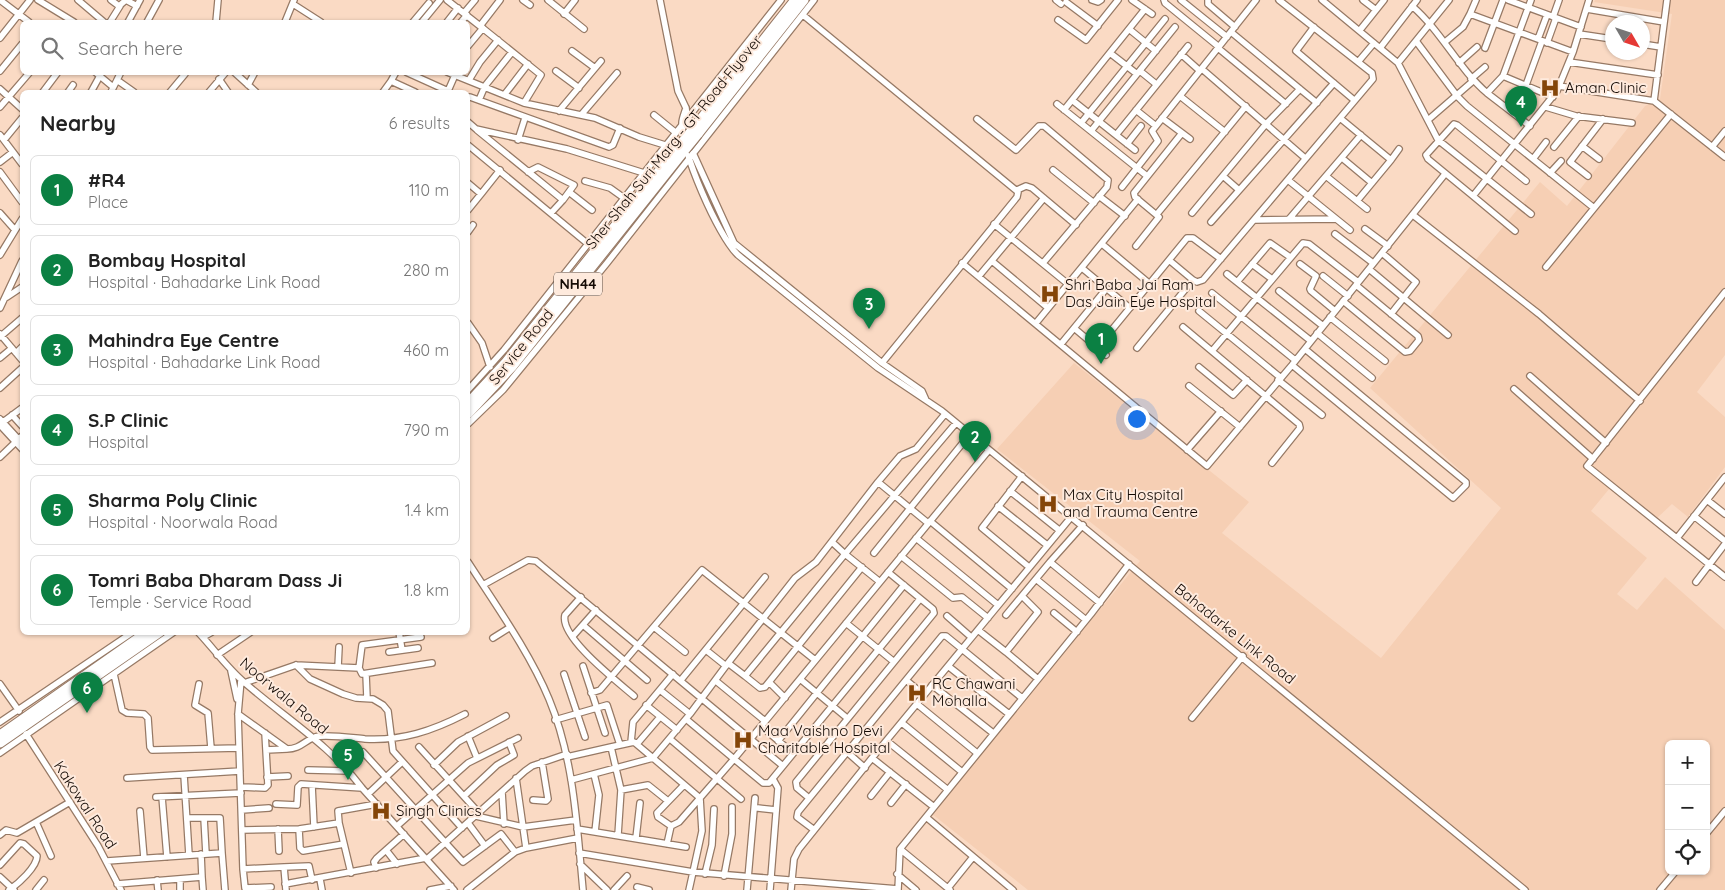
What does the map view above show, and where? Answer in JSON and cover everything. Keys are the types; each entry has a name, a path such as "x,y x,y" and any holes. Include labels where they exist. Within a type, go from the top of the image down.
{"highway":[{"name":"Sher Shah Suri Marg - GT Road Flyover","path":"470,412 512,367 687,152 695,132 795,0"},
{"name":"Sher Shah Suri Marg - GT Road Flyover","path":"695,132 804,0"},
{"name":"Sher Shah Suri Marg - GT Road Flyover","path":"470,401 506,362 687,152"},
{"path":"0,743 98,671 143,635"},
{"path":"0,735 155,635"}],"street":[{"path":"0,38 30,0"},
{"path":"38,0 69,20"},
{"path":"110,0 120,6"},
{"path":"111,20 126,0 138,3 129,20"},
{"path":"148,20 159,0"},
{"path":"216,20 218,0"},
{"path":"424,20 440,0"},
{"path":"447,0 541,76 524,103"},
{"path":"462,20 475,0"},
{"path":"470,43 500,0"},
{"path":"523,0 530,5"},
{"path":"548,0 584,29"},
{"path":"564,14 575,0"},
{"path":"660,0 678,91 686,108 684,120"},
{"name":"Service Road","path":"470,388 490,367 781,0"},
{"name":"Service Road","path":"470,422 513,378 687,152 814,0"},
{"path":"1092,0 1098,2 1101,0"},
{"path":"1058,20 1085,40 1118,0"},
{"path":"1132,0 1152,14"},
{"path":"1164,0 1165,3 1286,104"},
{"path":"1181,0 1231,32 1317,103"},
{"path":"1208,0 1208,4 1231,32"},
{"path":"1122,187 1158,141 1152,133 1156,126 1256,0"},
{"path":"1169,260 1193,280 1197,282 1203,280 1374,77 1358,62 1279,0"},
{"path":"1322,0 1398,63 1438,140 1531,214"},
{"path":"1363,0 1376,10"},
{"path":"1360,30 1384,0"},
{"path":"1358,62 1377,45 1418,0"},
{"path":"1398,63 1449,0"},
{"path":"1445,42 1464,27 1476,0"},
{"path":"1485,48 1503,0"},
{"path":"1508,0 1580,30 1605,37"},
{"path":"1487,93 1503,76 1531,0"},
{"path":"1526,86 1559,0"},
{"path":"1473,196 1553,97 1573,52 1589,0"},
{"path":"1654,101 1667,0"},
{"path":"82,1 102,20"},
{"path":"414,20 428,1"},
{"path":"287,20 293,2 318,20"},
{"path":"1061,2 1098,26"},
{"path":"1,4 26,20"},
{"path":"1412,6 1430,23 1472,80 1530,126"},
{"path":"449,20 458,8"},
{"path":"1064,110 1145,9"},
{"path":"1587,9 1664,22"},
{"path":"1470,14 1573,52"},
{"path":"803,15 1016,190 1017,197 882,362"},
{"path":"1542,41 1552,17"},
{"path":"1081,123 1165,19"},
{"path":"1314,27 1296,51 1354,100"},
{"path":"1091,131 1175,28"},
{"path":"1129,29 1156,51"},
{"path":"469,80 480,62 498,40"},
{"path":"1416,41 1457,96 1594,208"},
{"path":"1650,45 1661,47"},
{"path":"1116,135 1188,46"},
{"path":"0,72 20,47"},
{"path":"1460,63 1477,47"},
{"path":"572,51 595,68"},
{"path":"479,100 485,86 512,52"},
{"path":"1110,53 1126,66 1156,84"},
{"path":"1181,54 1246,106 1305,158"},
{"path":"559,111 602,60"},
{"path":"1569,62 1658,75"},
{"path":"505,94 528,64"},
{"path":"1428,120 1457,96 1485,66"},
{"path":"556,71 578,88"},
{"path":"581,115 617,74"},
{"path":"0,107 27,75"},
{"path":"44,90 56,75"},
{"path":"92,90 100,76 112,88 120,75"},
{"path":"172,90 184,75"},
{"path":"210,90 222,75"},
{"path":"237,75 254,90"},
{"path":"246,83 253,75"},
{"path":"384,90 394,75"},
{"path":"413,75 446,90"},
{"path":"448,90 455,75 524,103 581,115 665,145"},
{"path":"1503,76 1553,97"},
{"path":"219,78 227,90"},
{"path":"117,80 131,90"},
{"path":"391,81 411,90"},
{"path":"246,83 248,90"},
{"path":"1211,222 1334,83"},
{"path":"69,90 73,85"},
{"path":"1559,86 1654,101 1725,157"},
{"path":"1192,213 1266,124 1300,89"},
{"path":"0,90 20,107"},
{"path":"1180,96 1225,132"},
{"path":"470,97 610,147 613,145 620,128"},
{"path":"1072,100 1136,150"},
{"path":"1056,104 1147,176"},
{"path":"1136,246 1158,219 1157,214 1246,106"},
{"path":"1546,107 1578,116 1632,123"},
{"path":"1136,110 1156,126"},
{"path":"1546,267 1671,114"},
{"path":"654,115 675,132"},
{"path":"1554,147 1578,116"},
{"path":"518,140 525,118"},
{"path":"1162,118 1190,140"},
{"path":"1340,118 1391,160"},
{"path":"977,119 1016,150 1039,126 1044,126 1107,176 1108,183 1094,203 1044,263"},
{"path":"1588,176 1570,162 1602,119"},
{"path":"20,120 2,137 20,162"},
{"name":"Bahadarke Link Road","path":"684,120 687,152 722,226 729,247 878,368 956,422 1243,656 1525,890"},
{"path":"1515,231 1426,157 1438,140 1454,124 1526,181"},
{"path":"472,125 518,140 567,149 644,173"},
{"path":"472,125 563,200"},
{"path":"1127,144 1141,126"},
{"path":"1712,147 1725,131"},
{"path":"1157,214 1138,199 1134,193 1182,133"},
{"path":"1289,220 1361,135"},
{"path":"1533,159 1546,142"},
{"path":"1582,146 1599,159"},
{"path":"470,147 588,244"},
{"path":"1357,201 1399,149"},
{"path":"0,162 13,152"},
{"path":"1342,158 1372,182"},
{"path":"1550,172 1561,161"},
{"path":"528,172 536,167 574,185 552,214"},
{"path":"470,208 500,170"},
{"path":"1053,170 1094,203"},
{"path":"0,172 20,199"},
{"path":"962,263 1187,450 1209,465 1446,174"},
{"path":"1223,176 1239,190"},
{"path":"1326,176 1367,209"},
{"path":"585,180 610,188 624,198"},
{"path":"1288,180 1350,230"},
{"path":"470,185 481,194"},
{"path":"1016,190 1029,186 1076,225"},
{"path":"569,192 592,210"},
{"path":"1099,196 1125,216"},
{"path":"979,276 1044,198"},
{"path":"1036,323 1138,199"},
{"path":"0,213 15,230"},
{"path":"1413,215 1539,314 1640,401"},
{"path":"1255,220 1336,219"},
{"path":"0,255 20,222"},
{"path":"994,224 1068,284"},
{"path":"470,229 473,225"},
{"name":"Bahadarke Link Road","path":"722,226 734,243 742,250 882,362 922,391 926,400"},
{"path":"1365,229 1388,246"},
{"path":"1335,234 1373,264"},
{"path":"1098,348 1190,237 1221,259"},
{"path":"0,240 5,245"},
{"path":"1237,282 1270,242 1290,257"},
{"path":"1212,351 1290,257 1306,242 1420,338 1408,353 1343,302"},
{"path":"1102,244 1150,284"},
{"path":"1382,252 1416,282 1391,314"},
{"path":"992,261 1048,308"},
{"path":"1252,264 1272,279"},
{"path":"1300,264 1316,276 1310,289 1311,291 1335,311"},
{"path":"0,308 20,268"},
{"path":"1082,268 1130,308"},
{"path":"1369,269 1448,335"},
{"path":"1227,274 1311,341"},
{"path":"1323,276 1348,296"},
{"path":"1136,348 1193,280"},
{"path":"7,297 20,288"},
{"path":"1061,344 1106,289"},
{"path":"1279,290 1323,326"},
{"path":"1725,292 1587,466 1725,577"},
{"path":"1212,293 1453,498 1466,485 1466,482 1304,348"},
{"path":"1199,311 1322,415"},
{"path":"1330,317 1385,362"},
{"path":"20,320 0,336 20,358"},
{"path":"470,326 482,343 490,367"},
{"path":"1183,327 1300,426 1272,462"},
{"path":"1074,328 1106,355"},
{"path":"1317,333 1372,378"},
{"path":"0,358 20,348"},
{"path":"1198,367 1232,395 1235,395 1247,380"},
{"path":"0,388 20,370"},
{"path":"1530,376 1606,443"},
{"path":"1189,386 1240,427"},
{"path":"1514,389 1593,459"},
{"path":"0,457 20,440 1,422 20,409"},
{"path":"1187,450 1221,412"},
{"path":"571,780 653,758 688,717 795,578 810,568 900,456 916,449 945,414"},
{"path":"12,415 20,424"},
{"path":"745,676 956,422"},
{"path":"874,553 970,434"},
{"path":"671,826 679,822 718,779 989,450"},
{"path":"1022,476 982,528 1029,567"},
{"path":"1677,538 1707,500 1722,486 1725,477"},
{"path":"878,482 1012,589"},
{"path":"1010,491 1060,530"},
{"path":"1707,500 1725,514"},
{"path":"998,506 1047,545"},
{"path":"791,890 796,854 813,829 1072,516"},
{"path":"1694,516 1725,542 1696,582"},
{"path":"1006,615 1083,525"},
{"path":"916,538 998,605"},
{"path":"832,542 880,582"},
{"path":"901,556 953,598 962,597 988,618"},
{"path":"482,585 532,559 639,645 783,766"},
{"path":"1050,562 1100,603"},
{"path":"579,853 705,874 810,882 836,887 898,890 897,874 900,849 1077,632 1129,564"},
{"path":"470,565 542,683 555,720 567,756 571,780 583,890"},
{"path":"706,650 763,689 862,567"},
{"path":"592,693 600,690 702,570 815,660"},
{"path":"809,798 797,788 796,782 934,613 933,609 888,572"},
{"path":"681,680 766,578"},
{"path":"1036,579 1086,620"},
{"path":"778,740 904,585"},
{"path":"1006,652 1038,612 1022,596"},
{"path":"581,598 564,618 573,636 582,651 634,696"},
{"path":"660,690 734,760 766,784 773,779 920,599"},
{"path":"573,636 596,610"},
{"path":"1054,613 1077,632"},
{"path":"947,616 972,637"},
{"path":"846,623 893,661"},
{"path":"582,625 647,680"},
{"path":"654,627 685,652"},
{"path":"493,638 509,628"},
{"path":"978,630 1038,679"},
{"path":"0,722 129,635"},
{"path":"0,753 170,635"},
{"name":"Noorwala Road","path":"200,635 242,681 315,738 349,771 362,788 453,888"},
{"path":"203,638 208,635"},
{"path":"217,655 246,635"},
{"path":"399,636 402,650"},
{"path":"420,637 399,636 362,645 360,674 432,663"},
{"path":"813,829 797,815 942,636 946,636 1022,698"},
{"path":"338,667 339,647"},
{"path":"389,652 418,648"},
{"path":"1192,718 1243,656"},
{"path":"271,887 262,889 245,888 238,748 238,714 242,681 296,665 359,668"},
{"path":"296,665 305,676 349,697 378,701 388,711 393,751 462,828"},
{"path":"582,666 605,733"},
{"path":"948,666 1009,714"},
{"path":"231,670 239,706"},
{"path":"114,674 122,710 127,713 144,714 148,718 150,749 169,751 238,748"},
{"path":"366,674 367,698"},
{"path":"564,674 584,737"},
{"path":"634,743 634,722 673,674"},
{"path":"800,679 847,718"},
{"path":"906,680 924,695"},
{"path":"716,681 764,724 786,748"},
{"path":"769,682 785,698"},
{"path":"0,684 18,711"},
{"path":"199,684 195,705 208,712 211,748"},
{"path":"932,685 993,733"},
{"path":"555,720 605,704 609,706 620,745"},
{"path":"917,704 977,753"},
{"path":"646,706 677,730"},
{"path":"238,714 287,749"},
{"path":"266,750 298,748 315,738 391,740 431,730 465,714"},
{"path":"434,765 450,748 506,716"},
{"path":"284,867 286,887 320,878 427,859 516,778 532,766 567,756 634,743 660,717"},
{"path":"902,723 962,772"},
{"path":"167,857 159,797 265,788 268,785 265,733"},
{"name":"Kakowal Road","path":"26,734 107,861 121,890"},
{"path":"468,736 477,758"},
{"path":"397,826 448,780 477,758 518,738"},
{"path":"670,739 741,799"},
{"path":"887,741 948,790"},
{"path":"464,796 497,765 514,755 509,742"},
{"path":"634,743 700,798 702,831 689,890"},
{"path":"611,747 621,790 618,835"},
{"path":"419,748 464,796 478,814 504,824 523,827 576,820"},
{"path":"363,752 463,862 501,834 515,852"},
{"path":"847,752 865,768"},
{"path":"872,758 934,807"},
{"path":"368,794 402,762"},
{"path":"533,800 548,799 542,762"},
{"path":"308,770 349,771"},
{"path":"127,778 240,771"},
{"path":"870,796 890,772"},
{"path":"184,774 189,855"},
{"path":"594,774 598,795 595,832"},
{"path":"267,777 288,776"},
{"path":"516,778 526,848"},
{"path":"770,890 778,784 773,779"},
{"path":"276,804 296,806 299,784 362,788"},
{"path":"312,784 314,827"},
{"path":"671,826 657,815 684,784"},
{"path":"891,804 906,784"},
{"path":"621,790 648,785 668,802"},
{"path":"502,792 504,824"},
{"path":"747,890 755,798"},
{"path":"0,835 6,830 17,833 70,802"},
{"path":"636,838 640,803"},
{"path":"351,873 338,811 377,804"},
{"path":"724,876 732,834 732,807"},
{"path":"242,810 269,808"},
{"path":"758,808 776,810"},
{"path":"705,874 712,845 714,809"},
{"path":"140,811 144,858"},
{"path":"1709,830 1725,811"},
{"path":"187,818 218,817 222,819 225,890"},
{"path":"926,817 1013,890"},
{"path":"203,890 204,818"},
{"path":"36,822 51,856"},
{"path":"242,830 299,829 339,823"},
{"path":"468,823 485,846"},
{"path":"667,844 671,826"},
{"path":"278,829 279,851"},
{"path":"299,829 300,848 304,851 344,844"},
{"path":"577,829 686,847"},
{"path":"376,868 375,860 404,834"},
{"path":"467,890 515,852 526,848 578,838"},
{"path":"0,865 20,843 24,844 37,856 37,860 12,889 0,877"},
{"path":"900,849 949,889 974,857"},
{"path":"386,850 397,864"},
{"path":"107,861 222,853"},
{"path":"580,864 607,890"},
{"path":"243,869 307,865 310,867 312,880"},
{"path":"897,874 916,890"},
{"path":"1660,890 1673,875"},
{"path":"614,890 626,876"},
{"path":"118,884 202,877"},
{"path":"320,878 322,890"},
{"path":"180,879 180,890"},
{"path":"36,890 44,880"},
{"path":"157,880 158,890"},
{"path":"809,890 810,882"},
{"path":"430,890 453,888"},
{"path":"637,888 649,890"}],"shaded area":[{"path":"1595,0 1725,0 1725,355 1697,392 1725,417 1725,467 1688,517 1672,504 1656,519 1614,483 1591,511 1647,558 1617,594 1637,610 1665,577 1725,630 1725,890 1028,890 932,814 1140,561 997,449 1074,363 1249,502 1222,533 1381,658 1501,508 1370,388 1540,182 1567,206 1645,106 1660,99 1672,14 1594,2"}],"place":[{"name":"Aman Clinic","path":"1550,88"},
{"name":"S.P Clinic","path":"1521,127"},
{"name":"Shri Baba Jai Ram Das Jain Eye Hospital","path":"1050,294"},
{"name":"Mahindra Eye Centre","path":"869,329"},
{"name":"#R4","path":"1101,364"},
{"name":"Bombay Hospital","path":"975,462"},
{"name":"Max City Hospital and Trauma Centre","path":"1048,504"},
{"name":"RC Chawani Mohalla","path":"917,693"},
{"name":"Tomri Baba Dharam Dass Ji","path":"87,713"},
{"name":"Maa Vaishno Devi Charitable Hospital","path":"743,740"},
{"name":"Sharma Poly Clinic","path":"348,780"},
{"name":"Singh Clinics","path":"381,811"}]}
